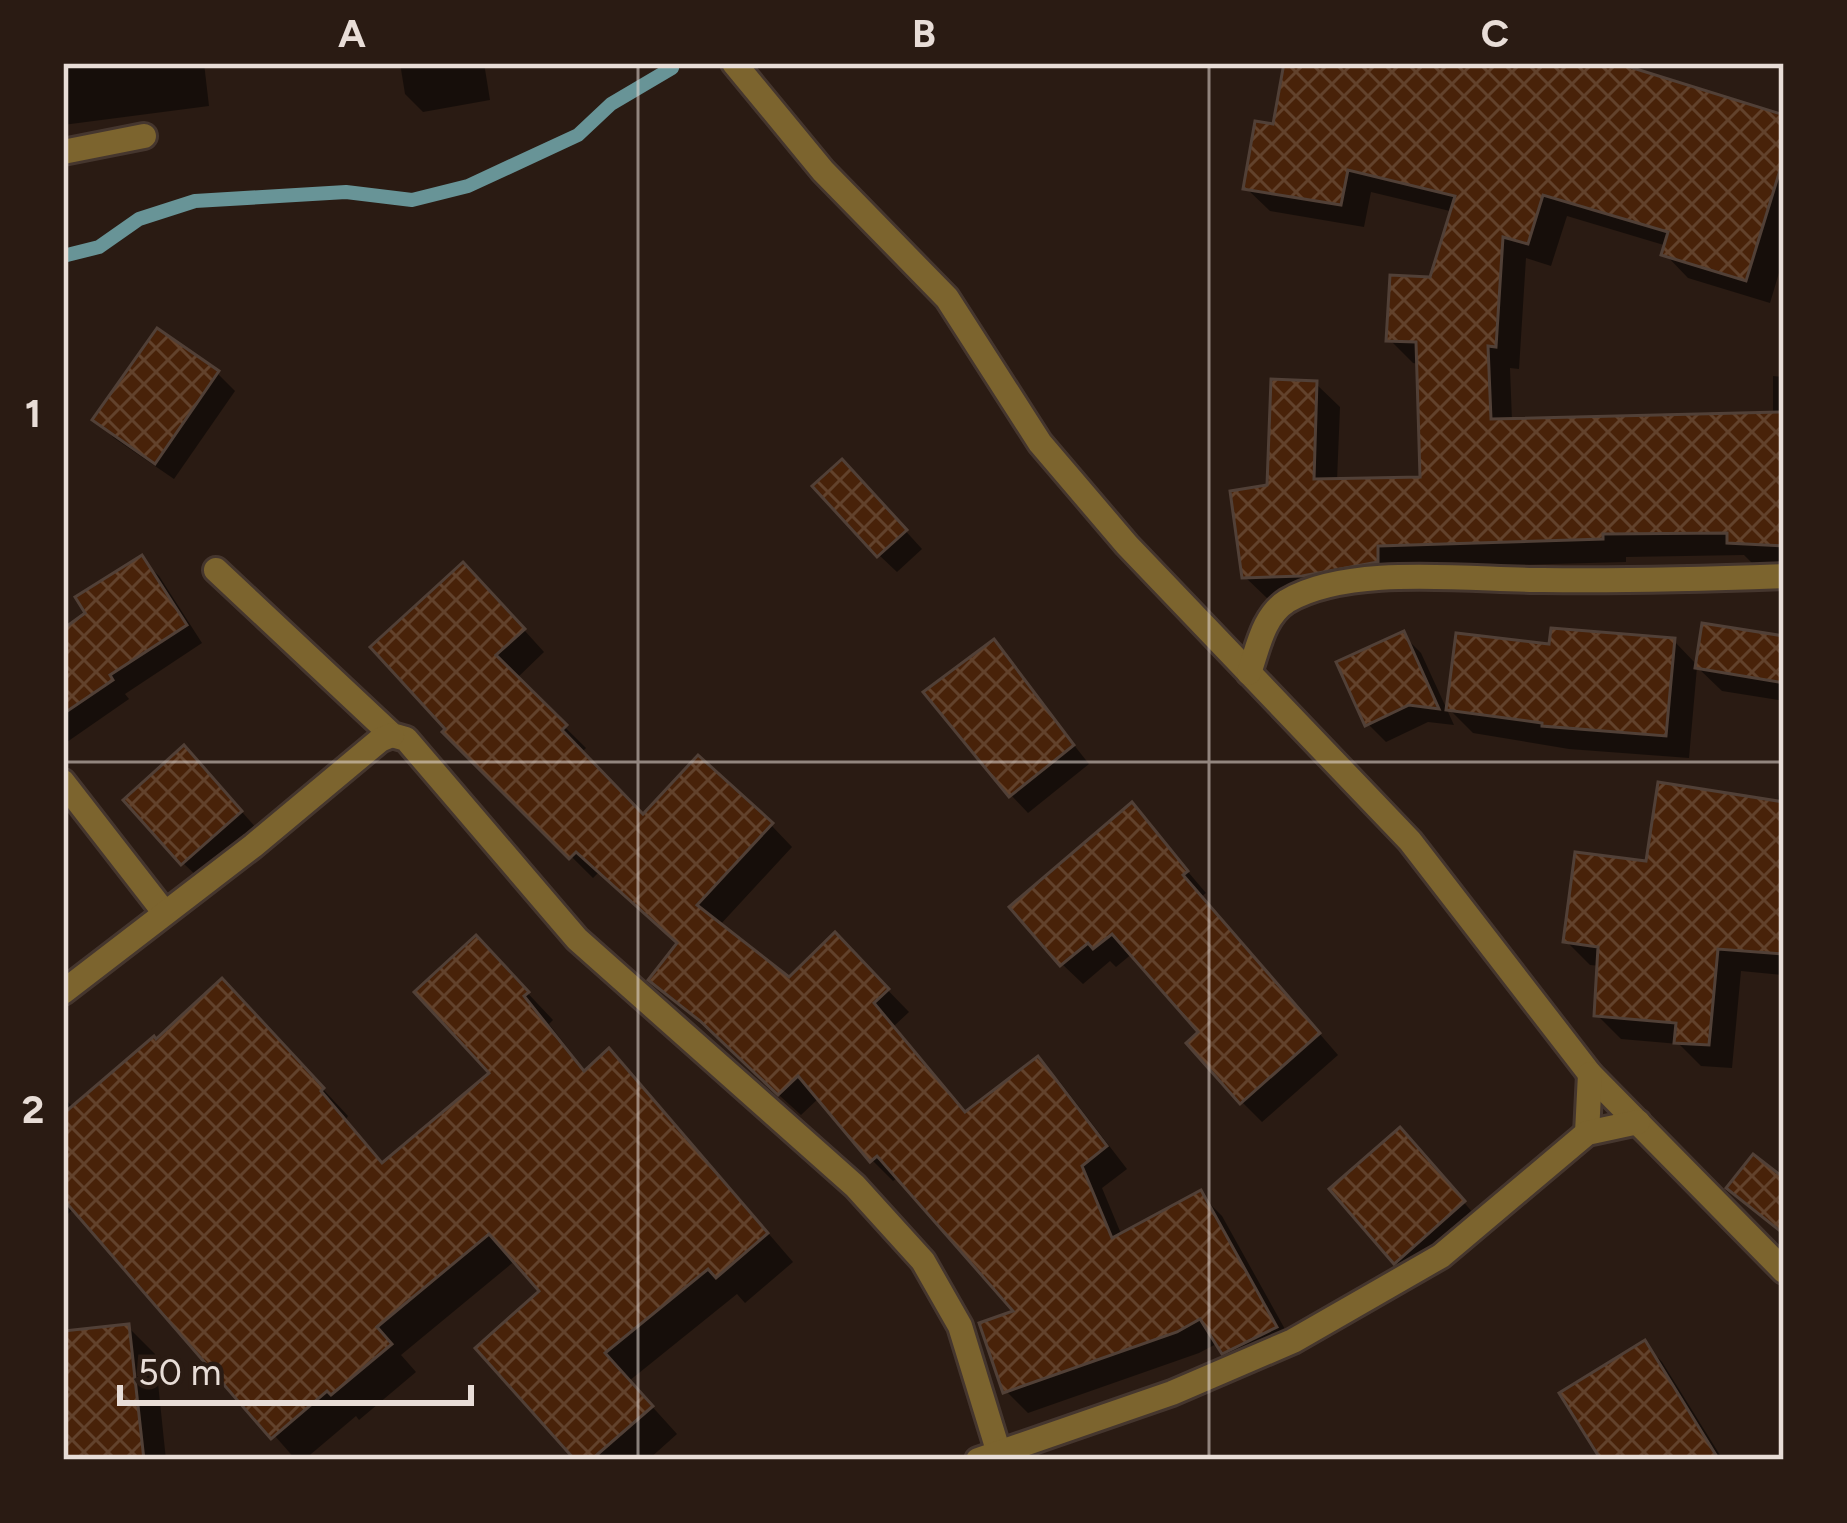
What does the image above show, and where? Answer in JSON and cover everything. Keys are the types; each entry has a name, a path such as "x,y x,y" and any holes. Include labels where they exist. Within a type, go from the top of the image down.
{"street":[{"path":"734,63 824,171 946,298 1040,443 1127,545 1410,841 1590,1074 1784,1271"},
{"path":"63,152 144,136"},
{"path":"216,570 392,734 406,739 577,939 855,1186 922,1261 960,1326 993,1458 1172,1393 1294,1341 1441,1256 1587,1133 1638,1122"},
{"path":"1250,673 1264,627 1275,610 1290,599 1360,578 1784,576"},
{"path":"63,992 392,734"},
{"path":"63,782 164,912"},
{"path":"1587,1133 1590,1074"}],"building":[{"path":"1284,63 1617,63 1784,115 1784,157 1746,281 1661,255 1668,232 1543,195 1528,244 1503,237 1496,347 1488,346 1491,419 1784,412 1784,546 1727,543 1727,533 1603,534 1603,539 1378,546 1378,562 1302,576 1242,578 1230,491 1267,485 1271,379 1317,381 1314,479 1420,477 1416,342 1386,341 1390,275 1430,277 1455,196 1348,170 1341,205 1243,189 1255,121 1273,124"},
{"path":"157,328 219,371 155,464 92,420"},
{"path":"842,459 907,530 877,557 812,486"},
{"path":"142,555 187,625 110,675 113,680 63,714 63,629 85,613 75,597"},
{"path":"463,562 525,629 496,655 567,725 562,730 643,814 698,755 773,823 697,905 789,977 835,932 889,989 874,1003 965,1112 1038,1056 1107,1146 1082,1166 1112,1238 1201,1190 1277,1327 1222,1354 1200,1319 1177,1332 1003,1393 979,1323 1013,1311 877,1156 870,1162 798,1076 778,1095 700,1021 648,980 677,943 576,852 569,859 442,732 445,729 370,647"},
{"path":"1702,623 1784,636 1784,683 1695,668"},
{"path":"1551,628 1675,638 1666,736 1542,726 1446,710 1456,633 1549,644"},
{"path":"1404,631 1439,709 1409,705 1365,726 1336,662"},
{"path":"994,639 1074,745 1009,797 923,692"},
{"path":"184,745 242,811 181,865 123,800"},
{"path":"1658,782 1784,802 1784,954 1718,949 1709,1045 1674,1043 1676,1023 1594,1016 1598,947 1563,942 1575,852 1646,861"},
{"path":"1132,802 1188,871 1183,875 1320,1033 1240,1104 1186,1043 1198,1032 1112,934 1093,949 1088,943 1060,966 1009,907"},
{"path":"476,935 529,992 524,996 584,1071 609,1048 768,1233 716,1278 708,1269 605,1353 653,1406 591,1460 575,1460 475,1348 539,1291 489,1234 377,1327 392,1344 271,1439 63,1199 63,1114 222,978 324,1088 321,1091 382,1163 489,1073 414,992"},
{"path":"1400,1127 1465,1201 1394,1264 1329,1189"},
{"path":"1753,1154 1784,1178 1784,1234 1726,1188"},
{"path":"129,1324 144,1460 63,1460 63,1331"},
{"path":"1645,1340 1719,1460 1601,1460 1559,1393"}],"waterway":[{"path":"63,256 99,247 139,219 195,201 346,192 412,200 468,186 578,135 611,104 672,68"}]}
